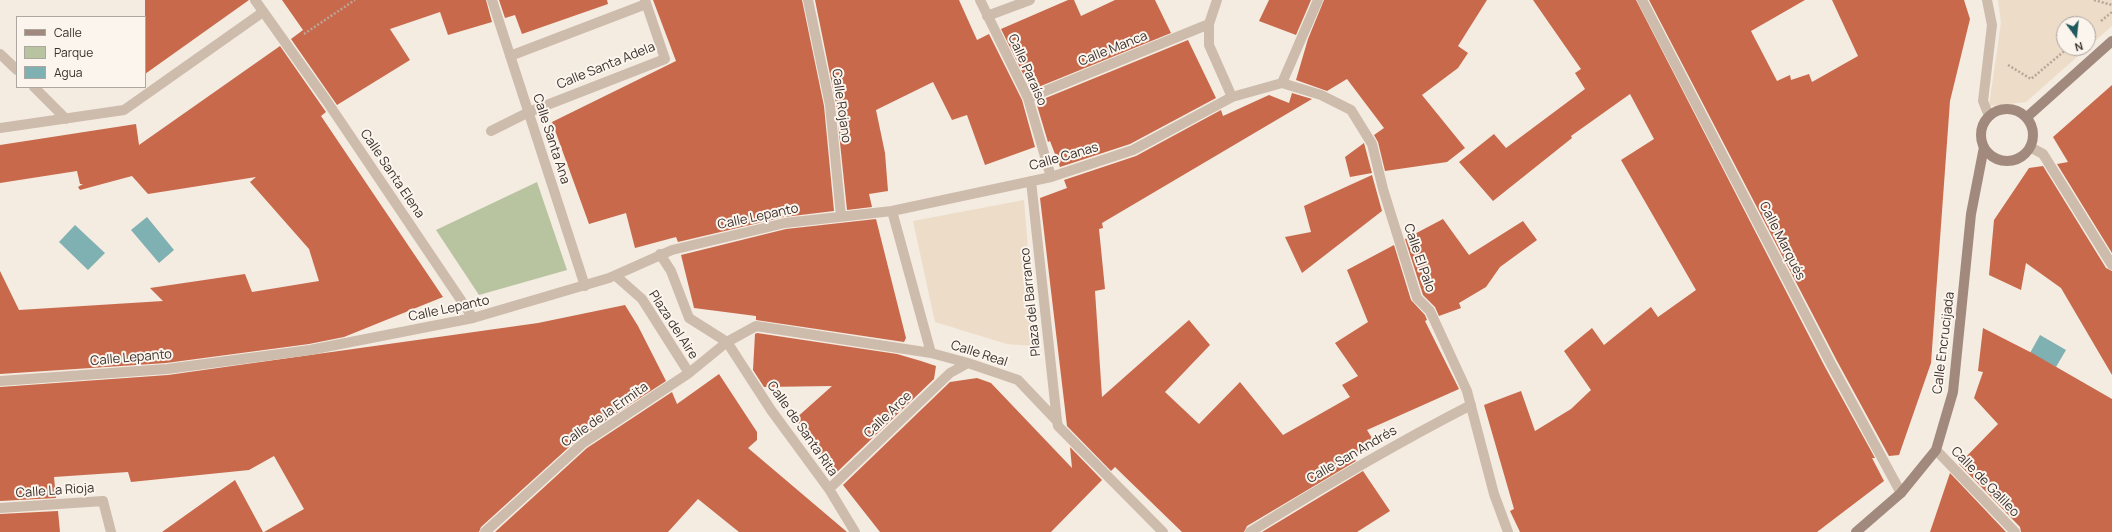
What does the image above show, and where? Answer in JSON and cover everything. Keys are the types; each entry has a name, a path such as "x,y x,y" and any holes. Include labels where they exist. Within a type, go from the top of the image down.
{"street":[{"name":"Calle Santa Elena","path":"255,0 326,100 473,318"},
{"name":"Calle Santa Ana","path":"492,0 585,286"},
{"name":"Calle Rojano","path":"808,0 830,105 841,216"},
{"name":"Calle Paraíso","path":"980,0 1028,98 1051,177"},
{"path":"988,16 1030,0"},
{"path":"1217,0 1208,24 1210,46 1232,97 1282,84 1318,0"},
{"name":"Calle Marqués","path":"1642,0 1831,364 1901,493"},
{"path":"1987,0 1992,25 1983,101 1989,116"},
{"name":"Calle Santa Adela","path":"510,56 645,2 665,59 529,112"},
{"path":"0,128 124,110 263,12"},
{"name":"Calle Manca","path":"1028,98 1208,24"},
{"path":"2027,117 2112,41"},
{"path":"0,54 16,69"},
{"name":"Calle El Palo","path":"1282,84 1321,95 1351,110 1372,144 1383,188 1417,298 1430,311 1467,390 1494,494 1508,532"},
{"path":"35,88 66,119"},
{"name":"Calle Canas","path":"892,211 1051,177 1133,150 1232,97"},
{"path":"2004,109 2020,112 2027,117 2033,132 2030,147 2025,154 2011,160 1996,158 1984,147 1981,131 1989,116 2004,109"},
{"path":"491,131 529,112"},
{"name":"Calle Encrucijada","path":"1856,532 1901,493 1936,450 1953,392 1970,214 1984,147"},
{"path":"2030,147 2043,154 2112,265"},
{"name":"Plaza del Barranco","path":"1031,181 1057,421"},
{"path":"892,211 931,353"},
{"name":"Calle Lepanto","path":"0,381 167,369 310,350 473,318 616,276 660,254 785,223 892,211"},
{"name":"Plaza del Aire","path":"660,254 671,271 689,318 727,342"},
{"name":"Plaza del Aire","path":"616,276 642,299 689,373"},
{"name":"Calle Real","path":"727,342 756,326 931,353 968,363 1018,380 1057,421 1058,426 1163,532"},
{"name":"Calle de la Ermita","path":"485,532 583,443 689,373 727,342"},
{"name":"Calle de Santa Rita","path":"727,342 771,410 829,489 855,532"},
{"name":"Calle Arce","path":"829,489 950,373 968,363"},
{"name":"Calle San Andrés","path":"1250,532 1327,484 1409,436 1471,405"},
{"name":"Calle de Galileo","path":"1936,450 2015,532"},
{"name":"Calle La Rioja","path":"0,508 103,501 111,532"}],"path":[{"path":"286,45 356,0"},
{"path":"2094,0 2112,5"},
{"path":"2006,64 2031,79 2058,56"}],"green space":[{"path":"537,182 567,270 479,295 436,230"}],"shaded area":[{"path":"1998,0 2112,0 2112,26 2096,40 2096,16 2056,16 2056,56 2078,56 2026,102 1989,106 2001,23"},
{"path":"1024,200 1036,346 1007,344 935,322 913,221"}],"water":[{"path":"147,217 174,250 159,263 131,230"},
{"path":"75,225 105,253 88,270 59,242"},
{"path":"2040,335 2066,350 2056,367 2030,353"}],"building":[{"path":"145,0 249,0 146,73"},
{"path":"282,0 486,0 492,22 448,35 440,12 390,29 410,60 337,105 291,39 303,30"},
{"path":"499,0 607,0 608,4 522,34 515,15 505,18"},
{"path":"653,0 802,0 824,106 834,211 784,217 678,242 676,237 635,248 626,213 589,224 552,122 676,61"},
{"path":"815,0 959,0 977,40 989,34 1022,100 1035,147 985,165 967,115 952,120 933,82 876,110 885,153 888,191 869,194 872,207 847,210 836,104"},
{"path":"1068,0 1074,0 1081,16 1115,0 1155,0 1171,33 1031,90 1001,29"},
{"path":"1269,0 1311,0 1296,35 1259,21"},
{"path":"1324,0 1487,0 1458,46 1468,53 1458,68 1422,95 1465,148 1447,162 1385,171 1378,142 1374,135 1384,128 1347,79 1327,91 1296,80 1308,39"},
{"path":"1533,0 1636,0 1825,367 1875,458 1872,458 1884,481 1817,532 1520,532 1510,511 1514,509 1484,405 1521,391 1535,431 1571,409 1591,390 1564,351 1592,328 1604,345 1651,307 1658,317 1696,290 1621,160 1654,139 1630,94 1571,136 1572,138 1493,201 1459,162 1494,134 1506,148 1585,89 1575,73 1581,69"},
{"path":"1649,0 1805,0 1751,31 1777,81 1790,75 1791,80 1809,74 1812,82 1858,56 1832,0 1964,0 1970,19 1950,101 1931,363 1899,455 1889,456 1837,361"},
{"path":"1188,40 1216,98 1130,144 1060,167 1050,141 1048,142 1036,102"},
{"path":"280,46 326,112 321,116 443,297 344,337 309,344 166,363 0,374 0,271 19,310 163,301 150,288 245,274 252,292 319,281 309,249 250,182 256,177 148,194 132,176 80,190 78,187 83,184 80,184 77,171 0,183 0,145 136,124 139,145"},
{"path":"2112,85 2112,253 2057,164 2068,162 2053,137"},
{"path":"1292,93 1312,99 1102,223 1103,228 1099,229 1105,289 1095,291 1102,397 1189,320 1210,345 1165,392 1199,424 1240,382 1283,435 1350,397 1342,385 1358,376 1335,343 1368,322 1347,270 1394,245 1411,300 1425,315 1427,320 1425,321 1459,389 1367,430 1375,443 1352,456 1356,461 1247,526 1244,532 1182,532 1115,467 1111,471 1067,426 1040,198 1067,188 1064,180 1136,156 1221,110 1223,116 1269,95 1289,103"},
{"path":"1364,143 1372,173 1350,177 1345,157"},
{"path":"2043,166 2106,268 2112,271 2112,375 2061,288 2026,263 2021,290 1989,275 1994,220 2029,168"},
{"path":"1372,175 1382,211 1302,273 1285,237 1311,232 1304,206"},
{"path":"876,219 906,338 904,342 756,320 756,316 694,308 681,255 786,229"},
{"path":"1443,219 1469,255 1523,221 1537,240 1500,267 1486,287 1459,303 1461,308 1439,316 1435,307 1423,295 1405,239"},
{"path":"625,305 638,326 666,381 579,438 481,527 479,532 264,532 304,509 274,456 249,470 131,482 128,472 54,477 56,498 0,501 0,387 168,375 538,323"},
{"path":"1983,328 2032,353 2112,399 2112,532 2021,532 2020,527 1959,464 1998,424 1974,398 1983,372 1978,371"},
{"path":"757,333 897,354 936,366 934,379 835,474 794,420 832,386 764,387 753,370 755,334"},
{"path":"719,374 757,432 757,440 748,448 847,532 739,532 698,499 668,532 495,532 587,448 672,392 677,404"},
{"path":"977,378 991,383 1072,468 1070,447 1102,480 1051,532 880,532 843,485 950,382"},
{"path":"1363,471 1390,511 1357,532 1262,532"},
{"path":"1950,473 2006,532 1930,532"},
{"path":"235,480 263,532 162,532"},
{"path":"58,511 60,532 0,532 0,514"}]}
